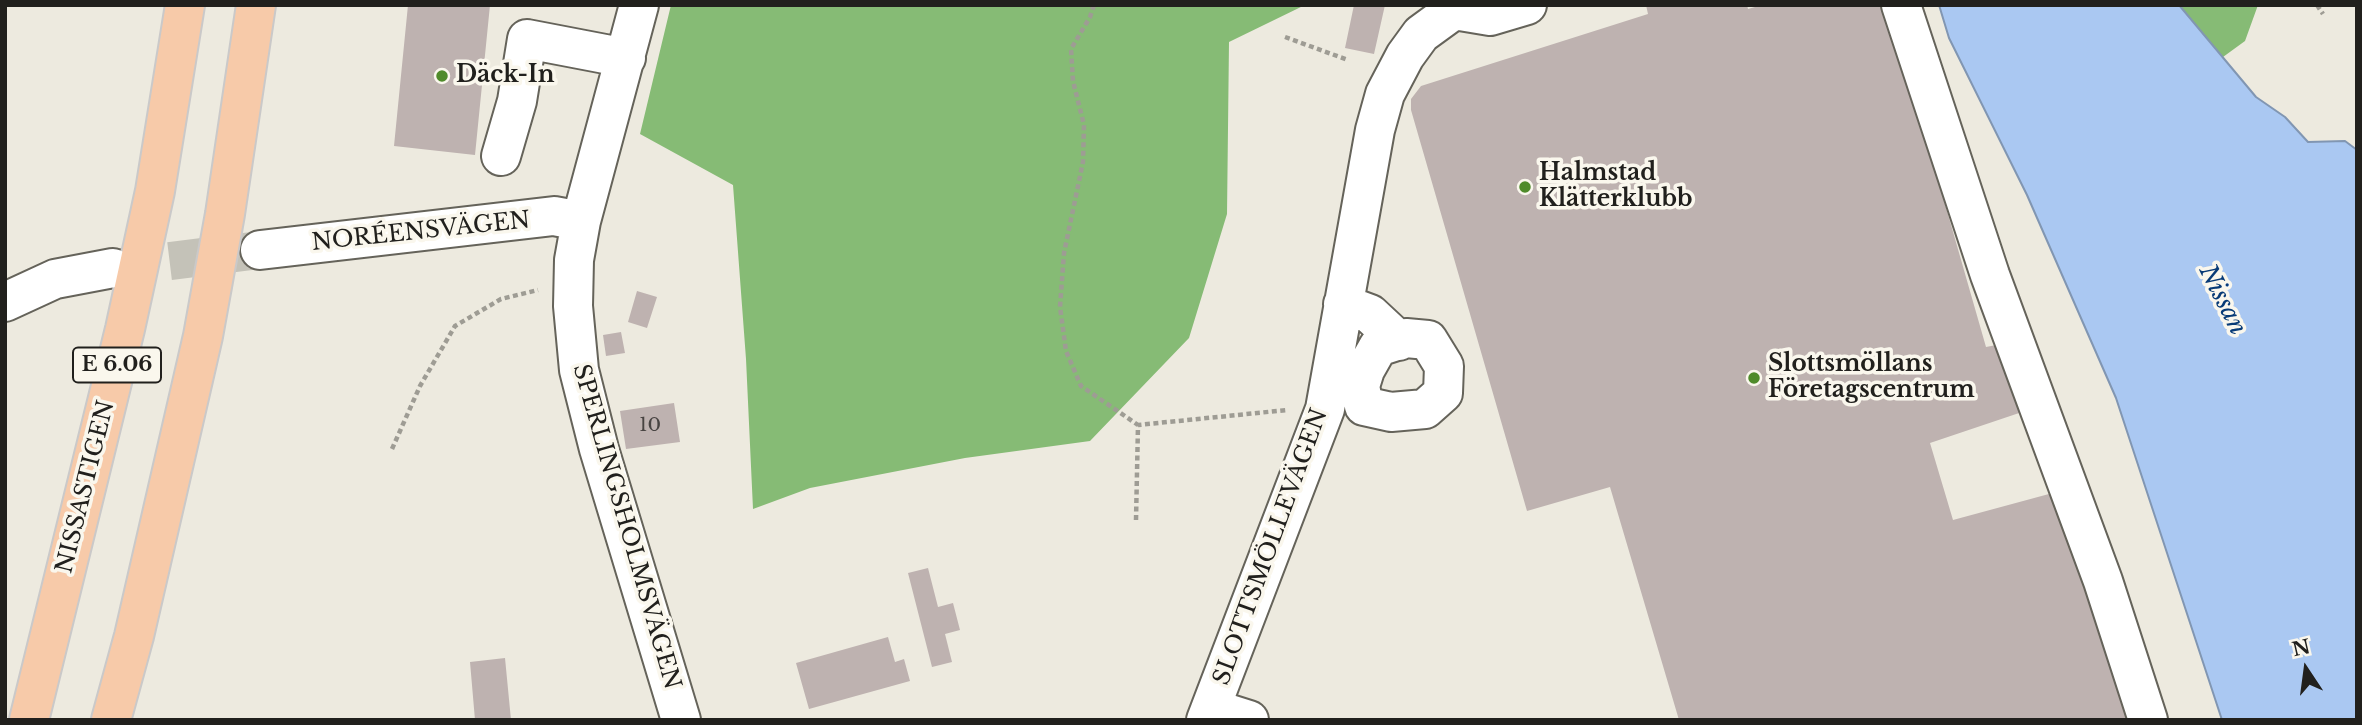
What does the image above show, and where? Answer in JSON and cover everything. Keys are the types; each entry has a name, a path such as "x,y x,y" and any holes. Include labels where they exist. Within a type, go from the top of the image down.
{"highway":[{"name":"NISSASTIGEN","path":"29,720 125,329 155,191 185,5"},
{"name":"E 6.06","path":"111,720 134,636 202,336 225,214 256,5"}],"street":[{"name":"SPERLINGSHOLMSVÄGEN","path":"639,5 581,221 574,260 573,306 579,370 599,449 681,720"},
{"path":"1453,8 1490,16 1527,5"},
{"path":"1901,5 1990,275 2103,581 2148,720"},
{"name":"SLOTTSMÖLLEVÄGEN","path":"1209,714 1325,408 1375,130 1385,94 1405,56 1421,34 1453,8"},
{"path":"501,156 517,100 527,40 626,58"},
{"name":"NORÉENSVÄGEN","path":"260,250 554,216 581,221"},
{"path":"5,302 55,279 113,268"},
{"path":"1343,304 1370,314 1399,341"},
{"path":"1209,714 1249,720"}],"path":[{"path":"1094,5 1071,49 1073,81 1084,125 1083,162 1064,253 1060,307 1066,351 1081,386 1138,425 1325,408"},
{"path":"2317,5 2323,14"},
{"path":"1285,37 1348,60"},
{"path":"392,449 420,386 455,326 501,299 573,282"},
{"path":"1136,520 1138,425"}],"green space":[{"path":"671,5 1305,5 1229,42 1227,214 1189,338 1090,441 965,458 810,488 753,509 746,359 733,185 640,134"},
{"path":"2179,5 2258,5 2245,41 2223,57"}],"water":[{"name":"Nissan","path":"1939,5 2179,5 2256,97 2285,117 2308,142 2345,141 2357,150 2357,720 2222,720 2116,398 2027,195 1949,38"}],"building":[{"name":"Däck-In","path":"408,5 490,5 475,155 394,146"},
{"path":"1354,5 1385,5 1374,54 1345,48"},
{"name":"Slottsmöllans Företagscentrum","path":"1646,5 1747,5 1748,9 1762,5 1888,5 1986,347 2007,343 2031,409 1930,443 1953,520 2060,491 2128,720 1679,720 1610,487 1527,511 1411,110 1411,99 1421,86 1648,14"},
{"path":"637,291 657,297 647,328 628,322"},
{"path":"621,332 625,353 606,356 603,335"},
{"path":"674,403 680,442 626,449 620,411"},
{"path":"928,568 938,607 953,603 960,630 945,634 952,662 932,667 908,573"},
{"path":"888,637 895,662 904,659 910,681 809,709 796,663"},
{"path":"505,658 511,720 475,720 470,662"}],"tunnel":[{"path":"113,268 260,250"}],"place":[{"name":"Däck-In","path":"442,76"},
{"name":"Halmstad Klätterklubb","path":"1525,187"},
{"name":"Slottsmöllans Företagscentrum","path":"1754,378"}]}
